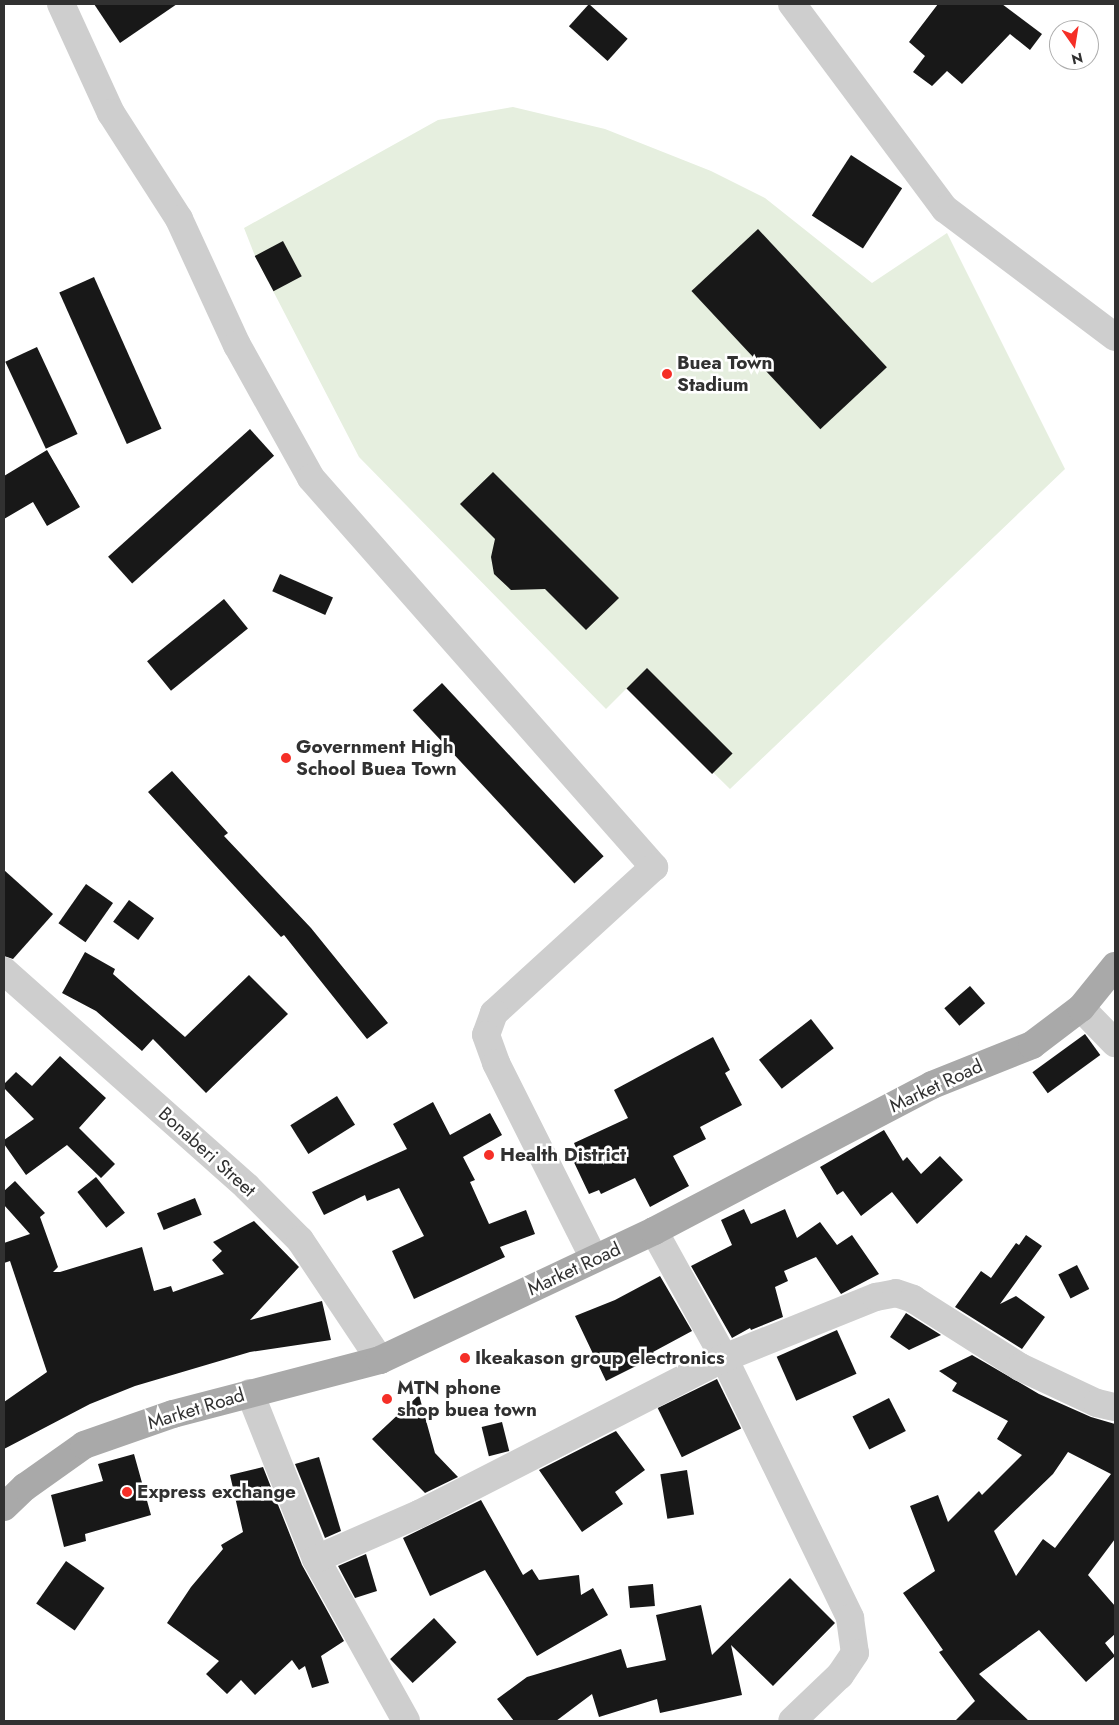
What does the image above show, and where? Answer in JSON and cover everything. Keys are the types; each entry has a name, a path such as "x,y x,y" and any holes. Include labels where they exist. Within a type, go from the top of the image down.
{"main road":[{"name":"Market Road","path":"4,1508 25,1487 84,1445 250,1393 380,1360 654,1231 932,1085 1032,1045 1081,1008 1115,966"}],"street":[{"path":"61,4 111,112 179,219 238,345 311,478 654,867 494,1013 486,1035 496,1063 594,1259"},
{"path":"792,4 945,209 1115,337"},
{"name":"Bonaberi Street","path":"4,971 246,1187 300,1240 380,1360"},
{"path":"1081,1008 1115,1043"},
{"path":"654,1231 724,1358 850,1618 855,1653 840,1675 792,1721"},
{"path":"316,1559 428,1509 724,1358 876,1298 896,1293 913,1299 1020,1367 1096,1403 1115,1407"},
{"path":"250,1393 316,1559 406,1721"}],"green space":[{"name":"Buea Town Stadium","path":"513,107 605,129 711,171 765,198 872,283 947,233 1065,469 730,789 627,688 606,709 359,457 255,256 244,228 438,120"}],"building":[{"path":"94,4 177,4 120,43"},
{"path":"589,4 628,39 608,61 569,26"},
{"path":"938,4 1002,4 1042,34 1030,50 1010,34 962,84 947,71 932,86 913,72 925,56 909,42"},
{"path":"851,155 902,188 863,249 812,215"},
{"path":"758,229 887,367 820,429 691,291"},
{"path":"283,241 302,276 274,291 255,256"},
{"path":"94,277 162,429 127,444 59,292"},
{"path":"37,347 78,434 46,449 5,362"},
{"path":"250,429 274,456 132,584 108,557"},
{"path":"47,450 80,507 47,526 33,502 4,519 4,476"},
{"path":"493,472 619,598 586,630 545,589 511,590 494,574 491,557 495,539 460,504"},
{"path":"280,574 333,598 325,615 272,591"},
{"path":"224,599 248,629 171,691 147,661"},
{"path":"647,668 733,754 712,774 626,689"},
{"path":"442,683 604,856 574,884 413,710"},
{"path":"172,771 228,833 224,836 311,928 388,1023 367,1039 284,935 281,937 148,792"},
{"path":"4,870 53,914 13,959 4,956"},
{"path":"86,884 113,903 86,942 58,923"},
{"path":"129,900 154,918 138,940 113,922"},
{"path":"85,952 115,969 113,974 185,1037 249,975 288,1014 206,1093 153,1039 142,1051 96,1011 62,993"},
{"path":"970,986 985,1003 959,1026 944,1008"},
{"path":"811,1019 834,1048 782,1089 759,1060"},
{"path":"1085,1034 1100,1055 1048,1093 1032,1072"},
{"path":"713,1037 730,1070 725,1073 742,1105 700,1127 706,1139 673,1156 689,1186 650,1207 635,1178 601,1194 599,1190 589,1194 571,1156 578,1153 574,1143 628,1118 614,1090"},
{"path":"60,1056 106,1098 79,1128 115,1164 101,1178 67,1145 26,1175 4,1144 4,1140 34,1119 4,1088 4,1084 16,1072 32,1086"},
{"path":"337,1096 355,1125 308,1154 290,1125"},
{"path":"433,1102 450,1135 490,1113 502,1135 463,1157 475,1180 470,1182 489,1224 526,1210 535,1234 500,1247 505,1257 414,1299 392,1251 424,1236 399,1188 367,1201 365,1195 324,1215 312,1192 407,1149 393,1124"},
{"path":"884,1130 903,1161 907,1157 921,1174 940,1156 963,1180 917,1224 892,1192 861,1216 843,1191 837,1195 820,1167"},
{"path":"96,1177 125,1213 106,1228 77,1192"},
{"path":"15,1181 45,1213 40,1217 58,1267 53,1272 60,1272 142,1247 154,1291 171,1286 173,1292 224,1274 212,1260 222,1251 213,1242 254,1221 299,1267 250,1320 322,1301 331,1340 250,1352 135,1386 90,1404 4,1449 4,1402 47,1372 10,1261 4,1263 4,1243 30,1234 4,1205 4,1191"},
{"path":"195,1198 202,1215 164,1230 157,1213"},
{"path":"744,1209 751,1224 785,1209 797,1238 820,1222 837,1245 852,1235 879,1274 841,1294 816,1257 784,1271 788,1281 775,1287 783,1317 751,1330 750,1328 732,1338 691,1266 732,1245 721,1220"},
{"path":"1026,1235 1042,1246 1000,1304 1016,1296 1045,1317 1022,1349 955,1307 981,1271 991,1278 1016,1243 1019,1245"},
{"path":"1077,1265 1089,1289 1071,1299 1058,1275"},
{"path":"660,1276 692,1331 653,1352 656,1356 606,1381 575,1316 615,1300"},
{"path":"906,1313 941,1335 909,1350 890,1337"},
{"path":"837,1330 857,1374 796,1401 777,1357"},
{"path":"972,1355 1039,1394 1091,1417 1115,1424 1115,1539 1088,1575 1115,1606 1115,1634 1105,1643 1115,1656 1086,1682 1039,1630 979,1674 1029,1721 955,1721 975,1701 939,1652 943,1650 903,1593 935,1571 910,1506 938,1495 948,1522 979,1491 982,1495 1022,1455 997,1439 1008,1421 952,1391 957,1383 939,1371","holes":["1068,1452 1111,1474 1055,1548 1043,1539 1016,1576 994,1531 1053,1474"]},
{"path":"717,1379 741,1428 682,1457 658,1408"},
{"path":"419,1395 435,1453 458,1477 425,1493 372,1439"},
{"path":"889,1398 906,1431 869,1450 852,1417"},
{"path":"502,1422 509,1451 489,1456 482,1427"},
{"path":"616,1431 645,1470 615,1492 623,1504 582,1532 539,1470"},
{"path":"134,1454 151,1515 85,1534 86,1541 64,1547 51,1495 103,1481 98,1464"},
{"path":"319,1457 341,1531 325,1538 295,1464"},
{"path":"263,1467 302,1565 344,1641 321,1656 329,1683 312,1688 305,1666 299,1670 292,1660 255,1695 241,1680 227,1694 206,1674 219,1661 167,1623 191,1587 223,1549 221,1545 243,1532 230,1475"},
{"path":"687,1470 694,1514 667,1519 660,1474"},
{"path":"481,1500 523,1575 532,1569 539,1580 579,1575 581,1595 593,1588 608,1615 537,1656 485,1570 430,1596 403,1538"},
{"path":"366,1554 377,1591 355,1598 338,1566"},
{"path":"66,1561 105,1588 75,1631 36,1604"},
{"path":"790,1578 835,1623 773,1686 731,1645 742,1695 660,1713 657,1699 599,1717 592,1694 556,1721 514,1721 497,1699 527,1677 621,1649 627,1668 666,1660 656,1615 701,1605 712,1655"},
{"path":"653,1584 655,1606 630,1608 628,1586"},
{"path":"434,1618 457,1642 413,1683 390,1659"}],"place":[{"name":"Buea Town Stadium","path":"667,374"},
{"name":"Government High School Buea Town","path":"286,758"},
{"name":"Health District","path":"489,1155"},
{"name":"Ikeakason group electronics","path":"465,1358"},
{"name":"MTN phone shop buea town","path":"387,1399"},
{"name":"Express exchange","path":"127,1492"}]}
